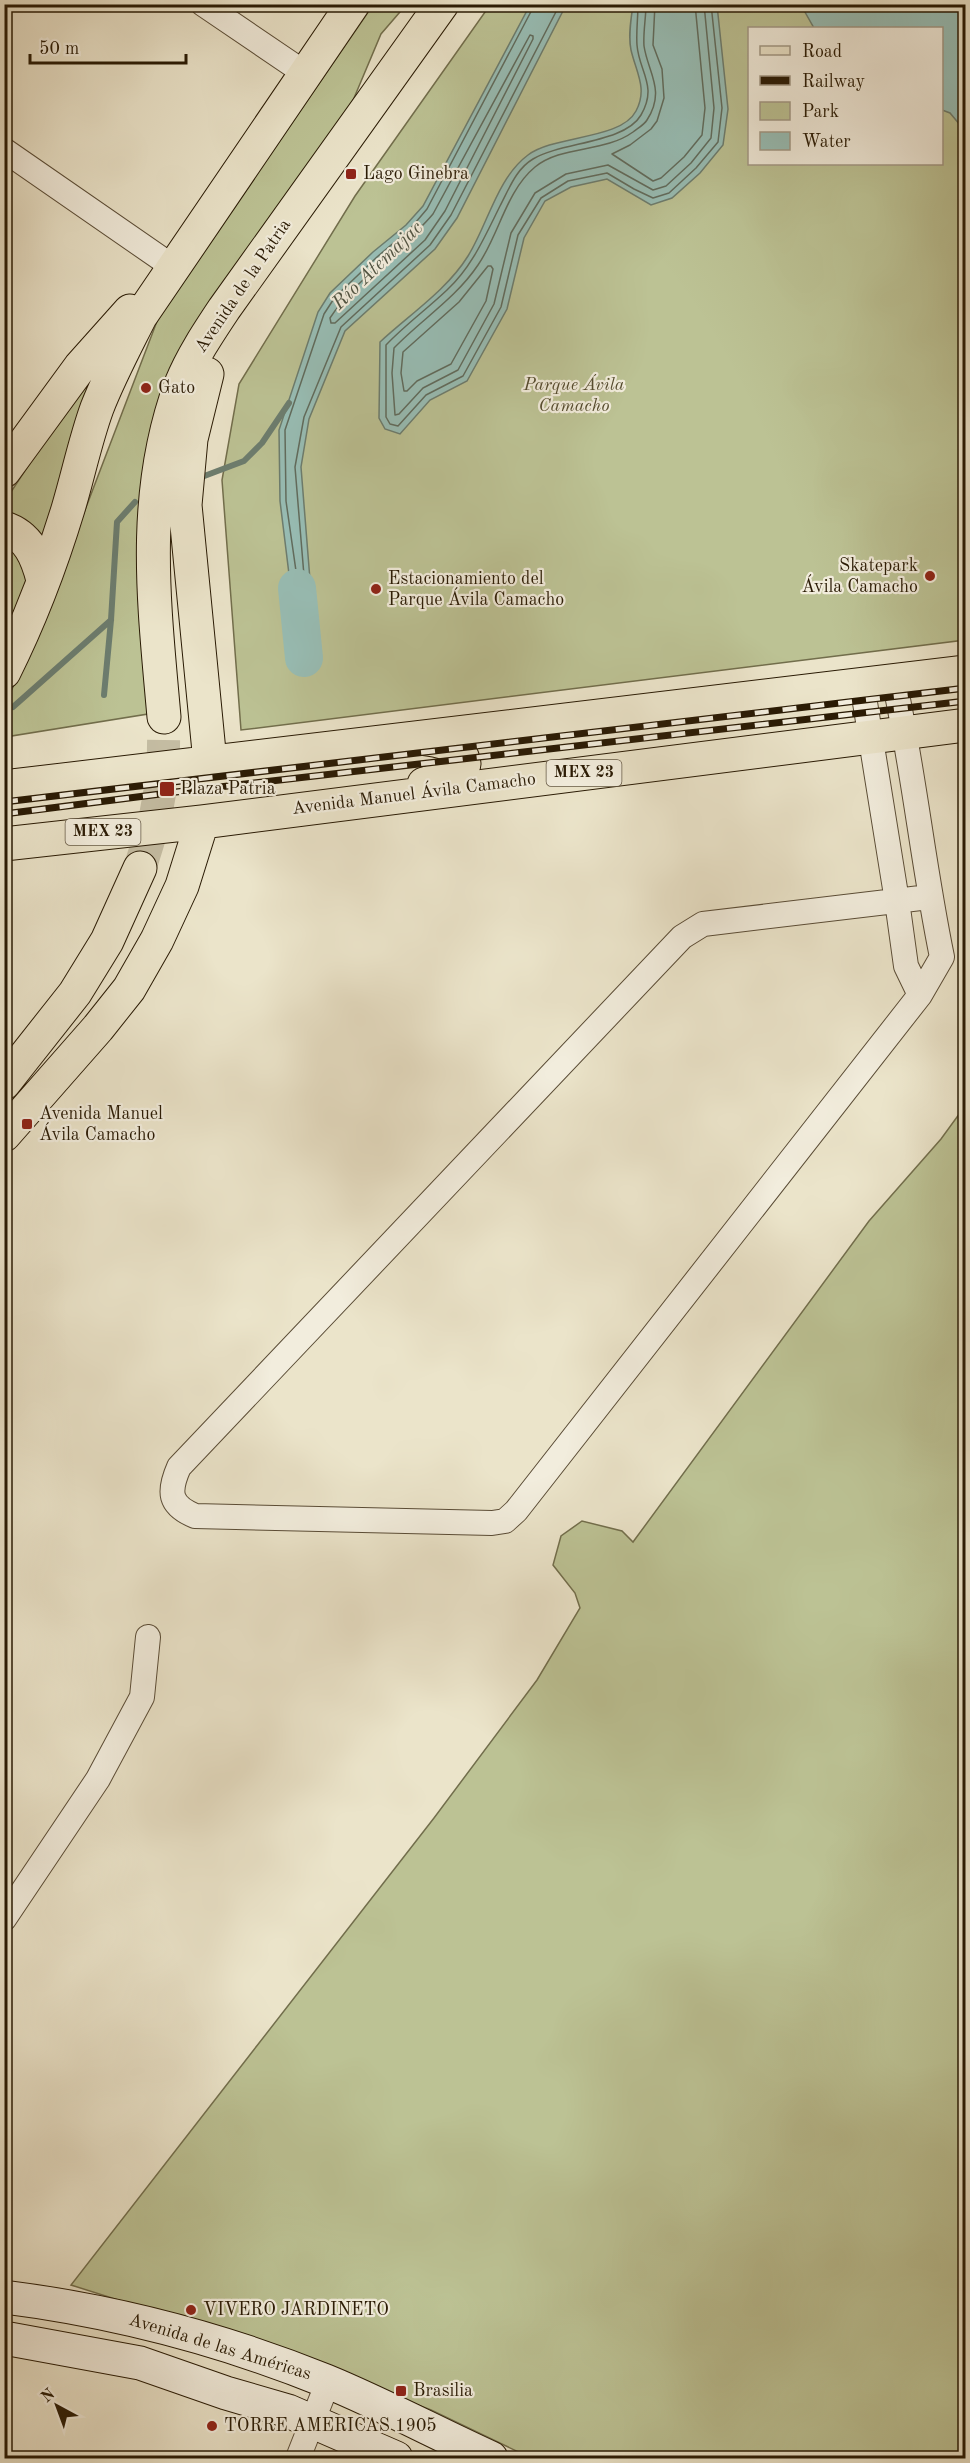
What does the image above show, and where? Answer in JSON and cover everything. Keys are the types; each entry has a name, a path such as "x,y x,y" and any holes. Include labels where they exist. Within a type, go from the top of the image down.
{"main road":[{"path":"4,672 44,580 67,513 97,409 140,317 354,4"},
{"path":"343,144 403,24 416,4"},
{"name":"Avenida de la Patria","path":"165,717 152,570 159,459 182,383 202,341 442,4"},
{"path":"4,471 81,367 173,267"},
{"path":"210,762 185,505 186,471 196,411 207,374 247,277"},
{"path":"4,528 13,531 26,541 34,554 44,580"},
{"path":"4,787 966,672"},
{"name":"Avenida Manuel Ávila Camacho","path":"4,844 202,822 966,725"},
{"path":"347,803 448,778 461,771 463,759 452,745 416,737"},
{"path":"4,1135 98,1028 129,988 182,886 202,822"},
{"path":"4,1083 75,993 107,941 140,868"},
{"name":"Avenida de las Américas","path":"4,2297 124,2317 226,2346 328,2382 491,2458"},
{"path":"4,2338 140,2363 226,2393 288,2411 396,2458"},
{"path":"226,2393 261,2388 282,2375 296,2370"}],"street":[{"path":"203,4 306,74"},
{"path":"4,150 173,267"},
{"path":"894,680 905,732 929,897 942,957 920,995 523,1502 505,1521 481,1523 195,1516 180,1510 173,1498 172,1482 178,1467 682,937 703,924 929,897"},
{"path":"862,684 906,966 920,995"},
{"path":"4,1919 98,1779 142,1697 148,1637"},
{"path":"298,2458 328,2382"}],"green space":[{"path":"373,5 406,5 381,34 338,136 149,461 154,713 5,737 4,705 32,649 159,316"},
{"name":"Parque Ávila Camacho","path":"490,5 965,5 965,640 241,730 222,480 239,384 355,196"},
{"path":"121,332 5,638 5,501 78,390"},
{"path":"965,1106 965,2458 531,2458 431,2410 257,2344 71,2285 434,1818 537,1680 580,1608 575,1593 553,1565 561,1536 582,1521 622,1531 633,1542 869,1221 941,1139"}],"water":[{"path":"530,5 566,5 457,218 435,249 345,331 309,419 301,467 314,630 302,638 296,631 280,501 279,430 318,312 330,293 373,252 406,225 423,206"},
{"path":"633,5 717,5 728,109 723,145 700,173 672,198 651,205 607,179 571,187 545,201 524,238 507,309 467,381 430,400 400,434 385,429 379,418 380,342 439,291 459,268 475,243 508,176 528,155 539,149 616,127 628,120 636,111 641,88 630,45"},
{"path":"801,5 965,5 965,131 950,113 943,110 943,27 813,27"}],"waterway":[{"path":"199,478 244,461 262,443 289,403"},
{"path":"104,695 117,522 135,502"},
{"name":"Río Atemajac","path":"297,588 304,658"},
{"path":"13,707 111,620"}],"tunnel":[{"path":"140,868 155,819 163,774 164,717"}],"railway":[{"path":"4,802 966,688"},
{"path":"4,814 966,701"}],"place":[{"name":"Lago Ginebra","path":"351,174"},
{"name":"Gato","path":"146,388"},
{"name":"Skatepark Ávila Camacho","path":"930,576"},
{"name":"Estacionamiento del Parque Ávila Camacho","path":"376,589"},
{"name":"Plaza Patria","path":"167,789"},
{"name":"Avenida Manuel Ávila Camacho","path":"27,1124"},
{"name":"VIVERO JARDINETO","path":"191,2310"},
{"name":"Brasilia","path":"401,2391"},
{"name":"TORRE AMERICAS 1905","path":"212,2426"}]}
